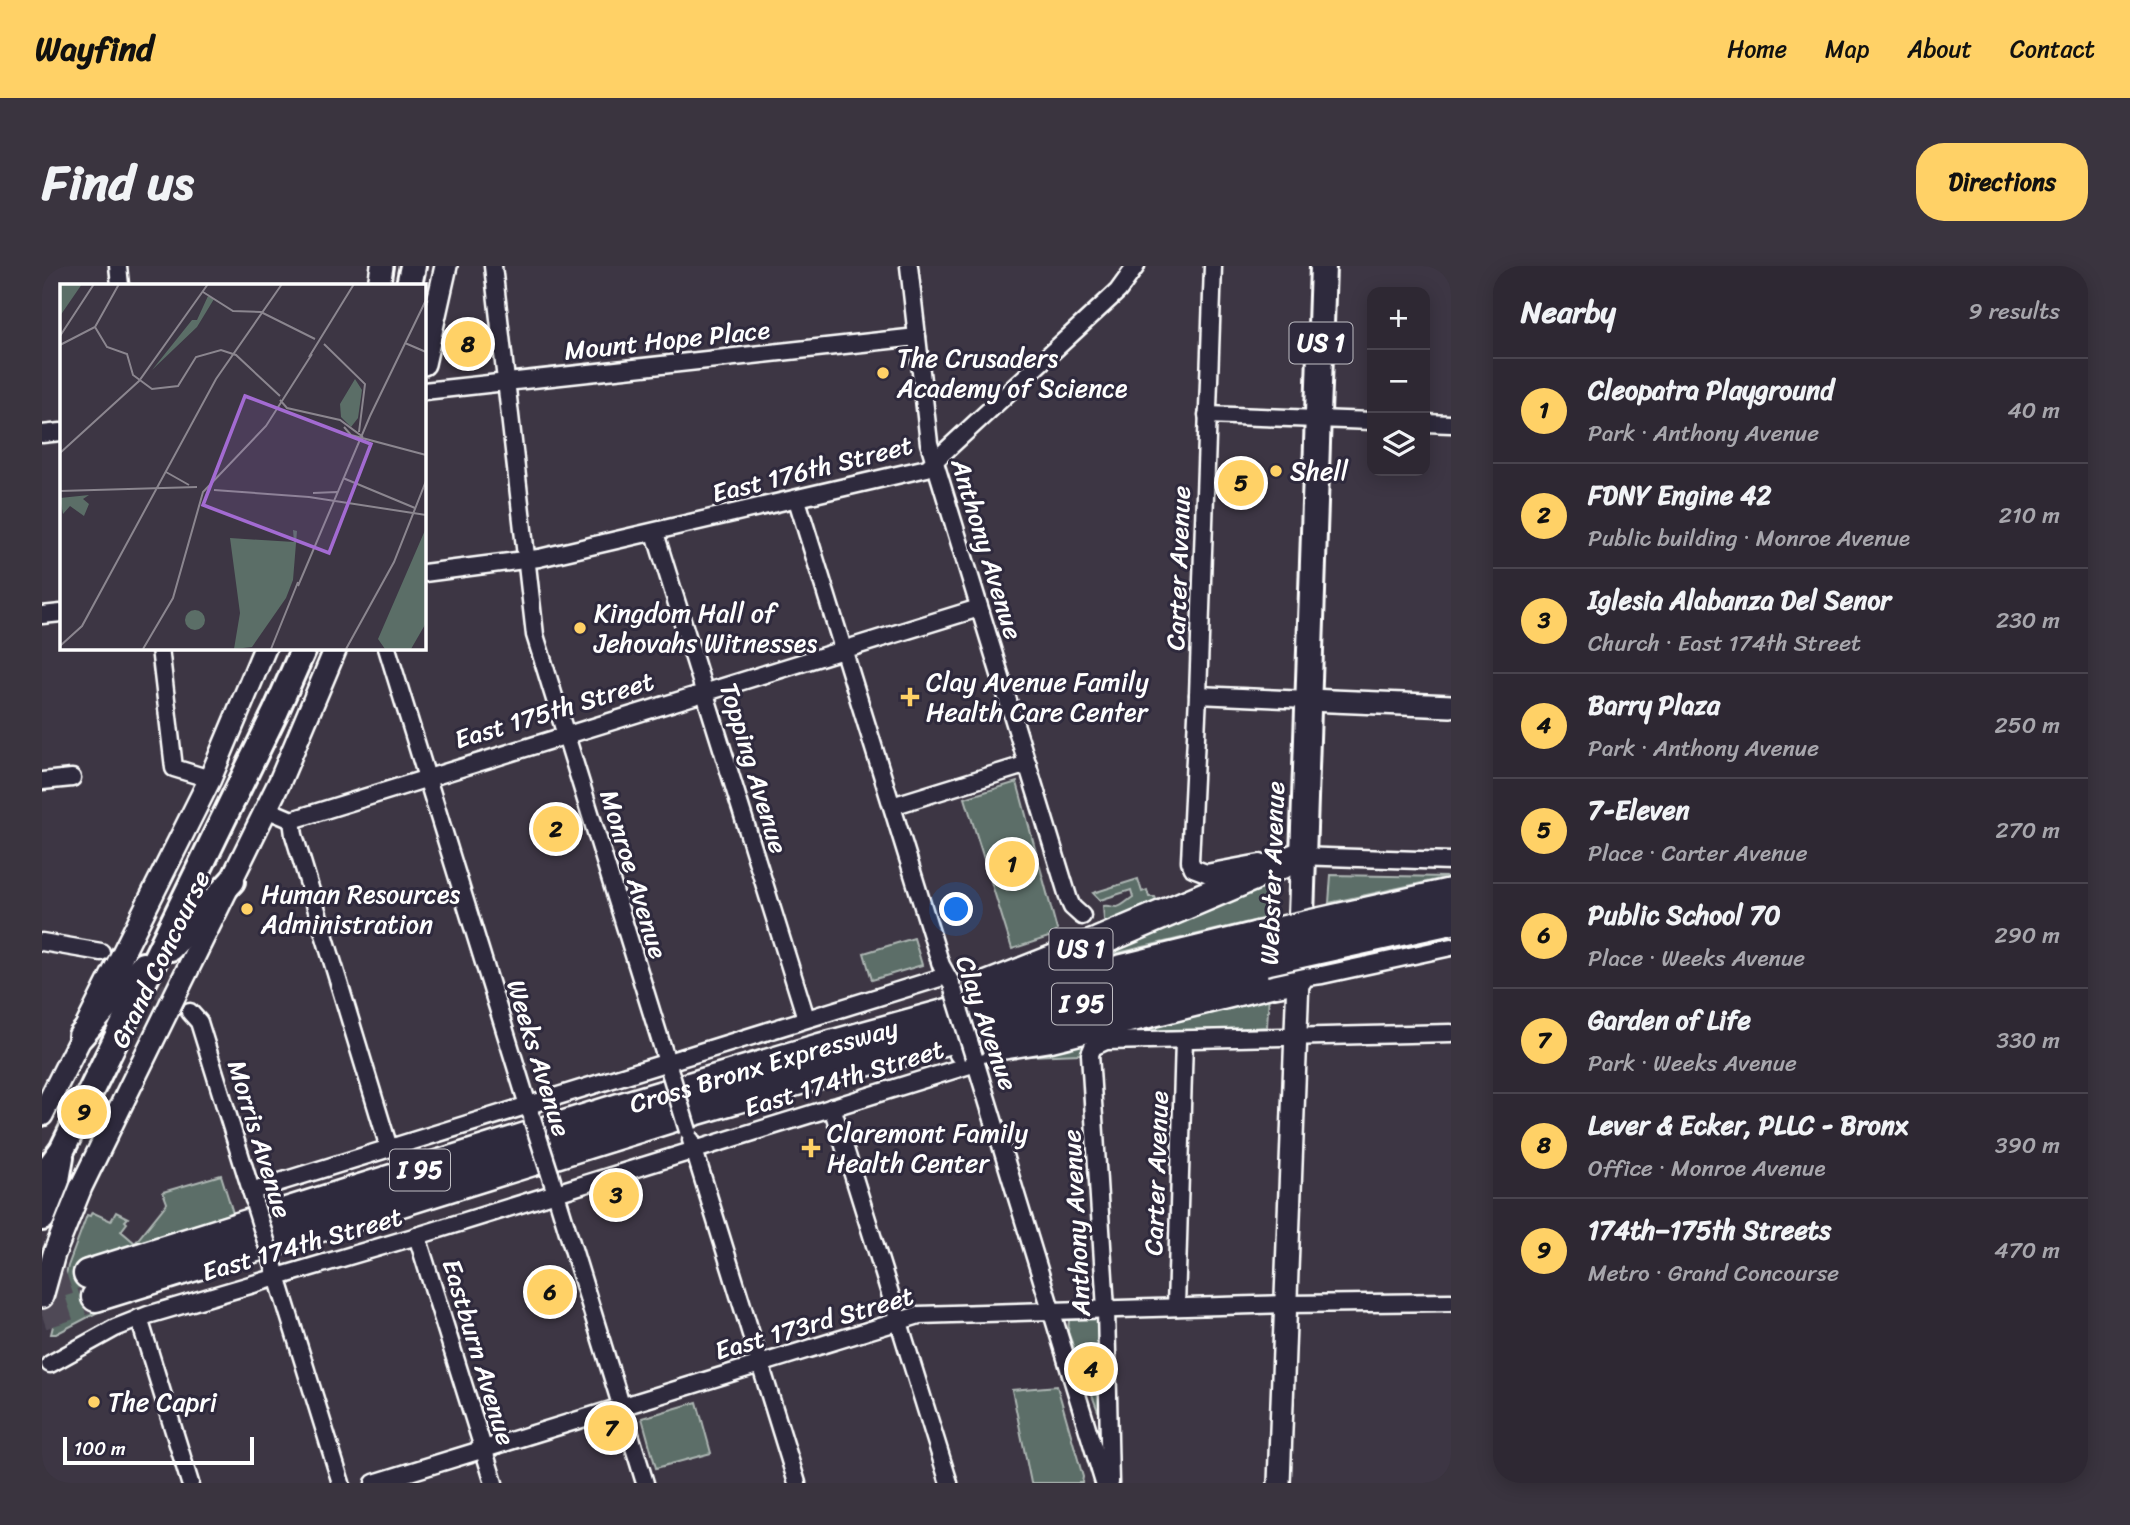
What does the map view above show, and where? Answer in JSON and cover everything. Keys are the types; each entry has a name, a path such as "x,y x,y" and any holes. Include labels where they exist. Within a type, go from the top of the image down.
{"highway":[{"name":"US 1","path":"857,1038 1113,936 1303,855"},
{"name":"Cross Bronx Expressway","path":"1451,893 1261,948 1088,1003 901,1051 92,1286 652,1098 857,1038 1043,988 1261,948 1451,920"},
{"path":"901,1051 944,1054 1027,1042 1298,978"}],"main road":[{"path":"409,284 413,266"},
{"name":"Webster Avenue","path":"1298,978 1323,266"},
{"name":"Grand Concourse","path":"42,1177 62,1150 167,938 276,711 303,649"},
{"path":"151,970 232,881"},
{"path":"81,1036 167,938"},
{"name":"Grand Concourse","path":"42,1218 57,1180 62,1150"}],"street":[{"path":"118,266 120,284"},
{"path":"379,284 382,266"},
{"path":"425,360 446,266"},
{"name":"Monroe Avenue","path":"493,266 535,635 797,1483"},
{"name":"Anthony Avenue","path":"909,266 928,440 1069,900 1072,908 1082,916"},
{"name":"East 176th Street","path":"425,573 525,561 927,468 1118,291 1136,266"},
{"name":"Carter Avenue","path":"1213,266 1191,865 1195,870 1206,873 1303,855"},
{"name":"Mount Hope Place","path":"425,391 917,337"},
{"path":"1207,415 1367,421"},
{"path":"1430,423 1451,424"},
{"path":"42,434 60,432"},
{"name":"Clay Avenue","path":"797,500 941,965 950,983 975,1060 1104,1483"},
{"name":"Topping Avenue","path":"655,533 806,1018"},
{"name":"East 175th Street","path":"292,820 979,608"},
{"path":"42,615 60,613"},
{"path":"160,649 174,768 210,779"},
{"name":"Grand Concourse","path":"42,1115 210,779 265,649"},
{"name":"Grand Concourse","path":"42,1297 54,1254 81,1187 266,809 335,649"},
{"name":"Weeks Avenue","path":"387,649 645,1483"},
{"path":"1198,695 1451,706"},
{"path":"892,806 1028,764"},
{"path":"42,781 72,778"},
{"path":"266,809 292,820 294,835 389,1148"},
{"path":"1303,855 1451,861"},
{"path":"42,942 102,952"},
{"path":"1298,978 1451,947"},
{"name":"Webster Avenue","path":"1279,1483 1298,978"},
{"path":"253,1198 389,1148 530,1111 668,1068 806,1018 950,983"},
{"name":"Morris Avenue","path":"190,1012 200,1026 341,1483"},
{"path":"1185,1040 1451,1033"},
{"name":"Anthony Avenue","path":"1110,1483 1106,1309 1090,1054 1095,1045 1106,1041 1185,1040"},
{"name":"Carter Avenue","path":"1176,1307 1185,1040"},
{"name":"East 174th Street","path":"50,1364 115,1328 139,1318 417,1236 975,1060"},
{"path":"832,1107 949,1483"},
{"name":"Eastburn Avenue","path":"417,1236 494,1483"},
{"name":"East 173rd Street","path":"374,1483 898,1320 929,1314 1451,1302"},
{"path":"139,1318 190,1483"}],"green space":[{"path":"1017,782 1057,930 1055,935 1012,949 965,798"},
{"path":"1331,875 1449,877 1329,903"},
{"path":"1272,876 1270,917 1105,956 1103,948"},
{"path":"1138,879 1142,892 1147,890 1149,897 1155,897 1158,903 1105,933 1103,906 1121,905 1133,897 1131,890 1100,900 1093,893"},
{"path":"914,938 922,965 872,980 864,953"},
{"path":"1269,993 1267,1027 1131,1034 1086,1044 1081,1054 998,1057"},
{"path":"221,1175 233,1213 84,1260 100,1311 56,1334 51,1334 68,1266 87,1215 90,1216 92,1212 111,1221 116,1212 128,1218 121,1231 135,1243 167,1203 163,1192"},
{"path":"1069,1320 1098,1320 1100,1327 1101,1410 1098,1411 1068,1332"},
{"path":"1057,1386 1083,1477 1082,1483 1031,1483 1012,1390"},
{"path":"697,1402 711,1453 656,1468 642,1418"}],"tunnel":[{"path":"139,976 190,1012"},
{"path":"42,1289 88,1274"},
{"path":"42,1315 96,1297"}],"place":[{"name":"Lever & Ecker, PLLC - Bronx","path":"468,344"},
{"name":"The Crusaders Academy of Science","path":"883,373"},
{"name":"Shell","path":"1276,471"},
{"name":"7-Eleven","path":"1241,483"},
{"name":"Kingdom Hall of Jehovahs Witnesses","path":"580,628"},
{"name":"Clay Avenue Family Health Care Center","path":"910,697"},
{"name":"FDNY Engine 42","path":"556,829"},
{"name":"Cleopatra Playground","path":"1012,864"},
{"name":"Human Resources Administration","path":"247,909"},
{"name":"174th–175th Streets","path":"84,1112"},
{"name":"Claremont Family Health Center","path":"811,1148"},
{"name":"Iglesia Alabanza Del Senor","path":"616,1195"},
{"name":"Public School 70","path":"550,1292"},
{"name":"Barry Plaza","path":"1091,1369"},
{"name":"The Capri","path":"94,1402"},
{"name":"Garden of Life","path":"611,1428"}]}
